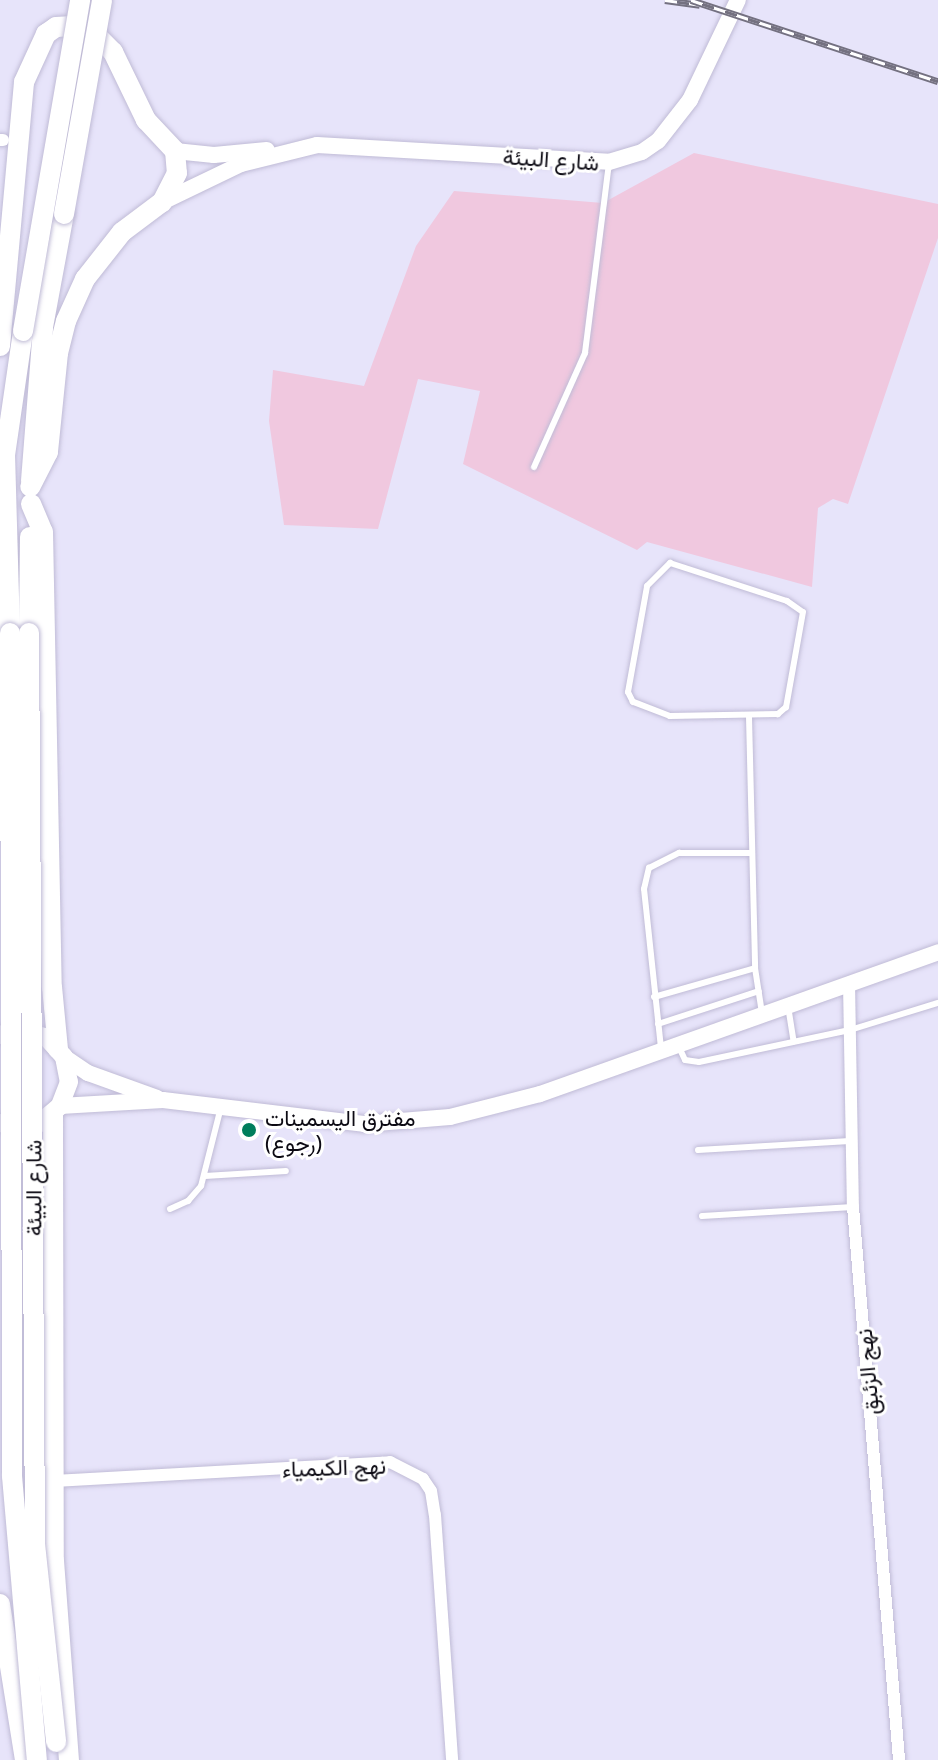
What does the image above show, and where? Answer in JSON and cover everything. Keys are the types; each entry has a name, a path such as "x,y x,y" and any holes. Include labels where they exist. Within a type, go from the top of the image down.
{"highway":[{"path":"37,1760 12,1476 20,633 30,495 33,329 80,0"},
{"path":"33,329 102,0"},
{"path":"0,346 24,82 33,53 46,34 65,25 97,36 123,65 146,120 175,151 177,173 162,202 102,253 79,293 58,353 48,452 30,495 43,532 52,987 61,1053"},
{"name":"شارع البيئة","path":"33,329 10,419 3,462 20,633 35,1529 46,1686 57,1751"},
{"path":"0,397 10,419"},
{"path":"57,1111 54,1481 69,1760"},
{"path":"0,1604 25,1760"}],"main road":[{"name":"شارع البيئة","path":"276,151 317,145 609,162 658,141 690,100 738,0"},
{"path":"175,151 276,151"},
{"path":"162,202 276,151"},
{"path":"0,1123 25,1127 57,1111 163,1100 364,1124 450,1117 540,1094 938,952"},
{"path":"0,1035 33,1032 88,1073 163,1100"},
{"path":"57,1111 69,1082 61,1053"}],"street":[{"name":"نهج الزئبق","path":"849,983 853,1207 899,1760"},
{"name":"نهج الكيمياء","path":"54,1481 390,1462 423,1479 431,1491 435,1515 452,1760"}],"lane":[{"path":"534,467 585,353 609,162"},
{"path":"670,563 787,601 803,612 786,707 778,714 749,717 670,716 633,702 628,692 647,586 663,566 670,563"},
{"path":"749,717 755,968 762,1013"},
{"path":"661,1051 644,889 649,868 679,853 751,853"},
{"path":"654,997 755,968"},
{"path":"658,1024 759,991"},
{"path":"678,1046 690,1063 850,1030 938,1003"},
{"path":"788,1004 794,1042"},
{"path":"170,1209 188,1201 205,1176 221,1107"},
{"path":"698,1150 853,1141"},
{"path":"205,1176 286,1171"},
{"path":"702,1216 853,1207"}],"shaded area":[{"path":"694,153 938,204 938,238 848,504 833,499 818,508 812,587 647,542 637,550 463,464 480,391 418,379 378,529 284,525 269,421 273,370 364,386 416,246 454,191 603,203"}],"railway":[{"path":"665,0 700,5"},
{"path":"691,0 938,81"}],"place":[{"name":"مفترق اليسمينات (رجوع)","path":"249,1130"}]}
